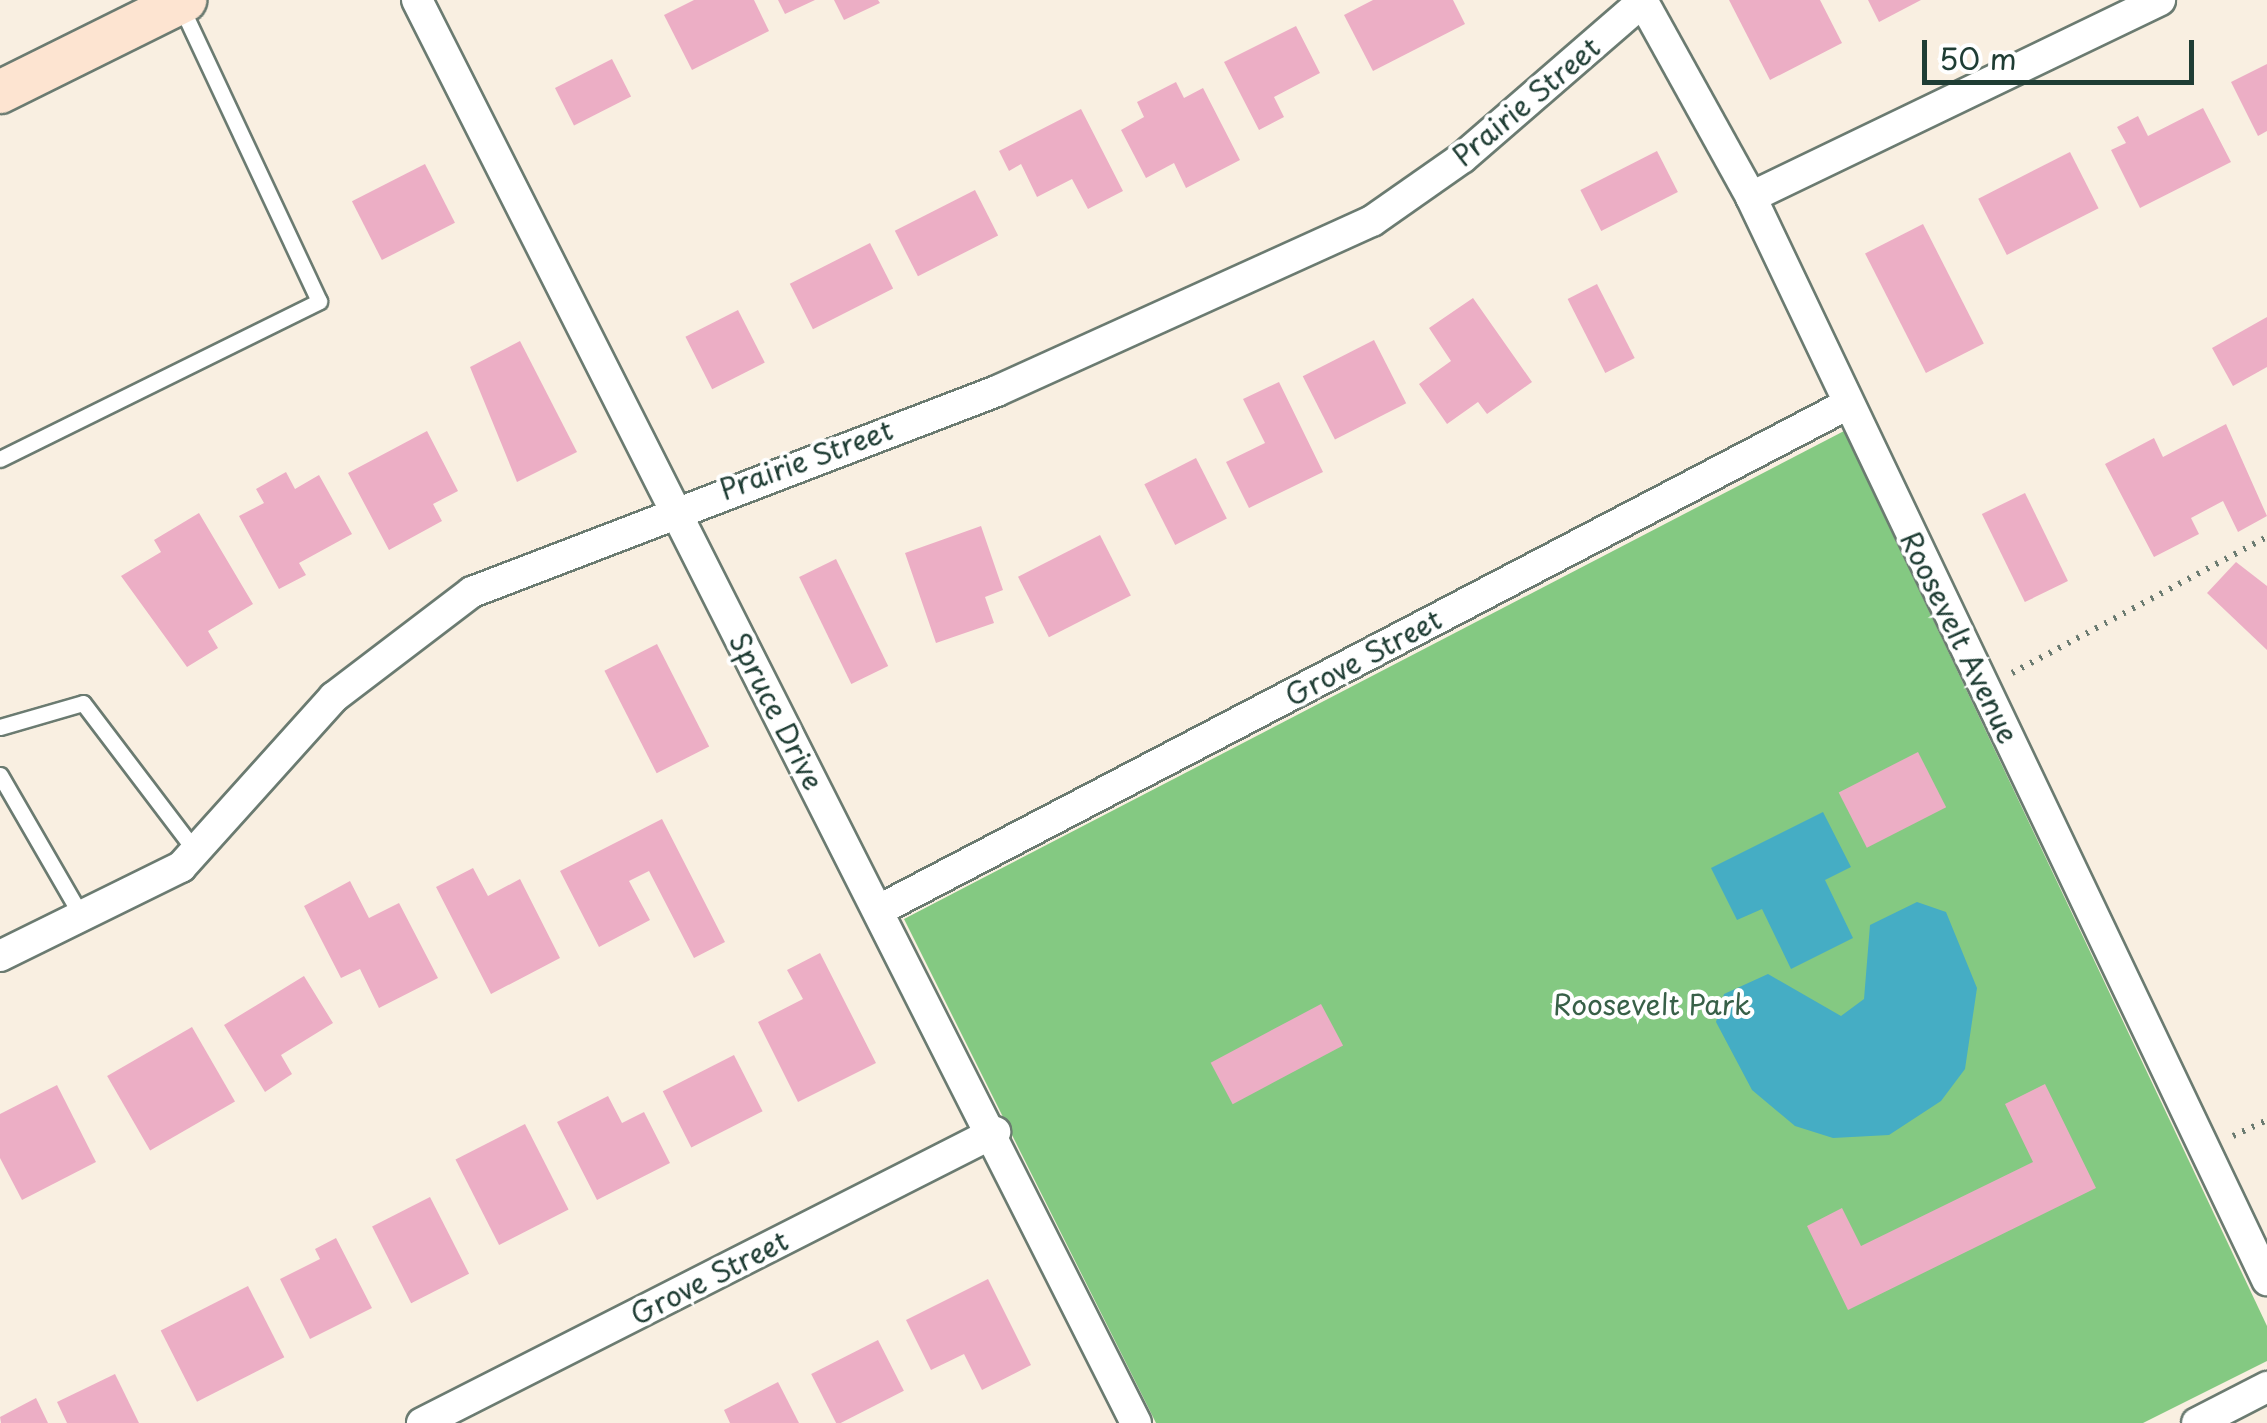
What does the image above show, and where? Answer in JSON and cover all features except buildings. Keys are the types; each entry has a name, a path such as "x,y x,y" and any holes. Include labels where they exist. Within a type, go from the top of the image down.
{"main road":[{"path":"0,92 182,2"}],"street":[{"name":"Spruce Drive","path":"417,0 878,910 995,1132 1136,1423"},
{"name":"Prairie Street","path":"0,956 82,917 196,852 334,698 472,592 673,508 997,390 1372,221 1462,158 1643,0"},
{"name":"Roosevelt Avenue","path":"1643,0 1751,197 2267,1280"},
{"path":"1751,197 2160,0"},
{"name":"Grove Street","path":"878,910 1848,404"},
{"name":"Grove Street","path":"422,1423 995,1132"},
{"path":"2197,1423 2267,1387"}],"lane":[{"path":"0,459 319,301 182,2"},
{"path":"0,727 83,703 196,852"},
{"path":"0,775 82,917"}],"path":[{"path":"1984,689 2267,537"},
{"path":"2223,1141 2267,1120"}],"green space":[{"name":"Roosevelt Park","path":"1844,431 2267,1326 2267,1361 2143,1423 1156,1423 904,919"}],"water":[{"path":"1823,812 1851,867 1825,880 1853,938 1791,969 1762,909 1737,920 1711,868"},
{"path":"1917,902 1946,912 1977,988 1965,1069 1941,1101 1889,1135 1833,1138 1795,1126 1752,1090 1716,1022 1724,994 1768,974 1841,1016 1864,999 1870,925"}]}
